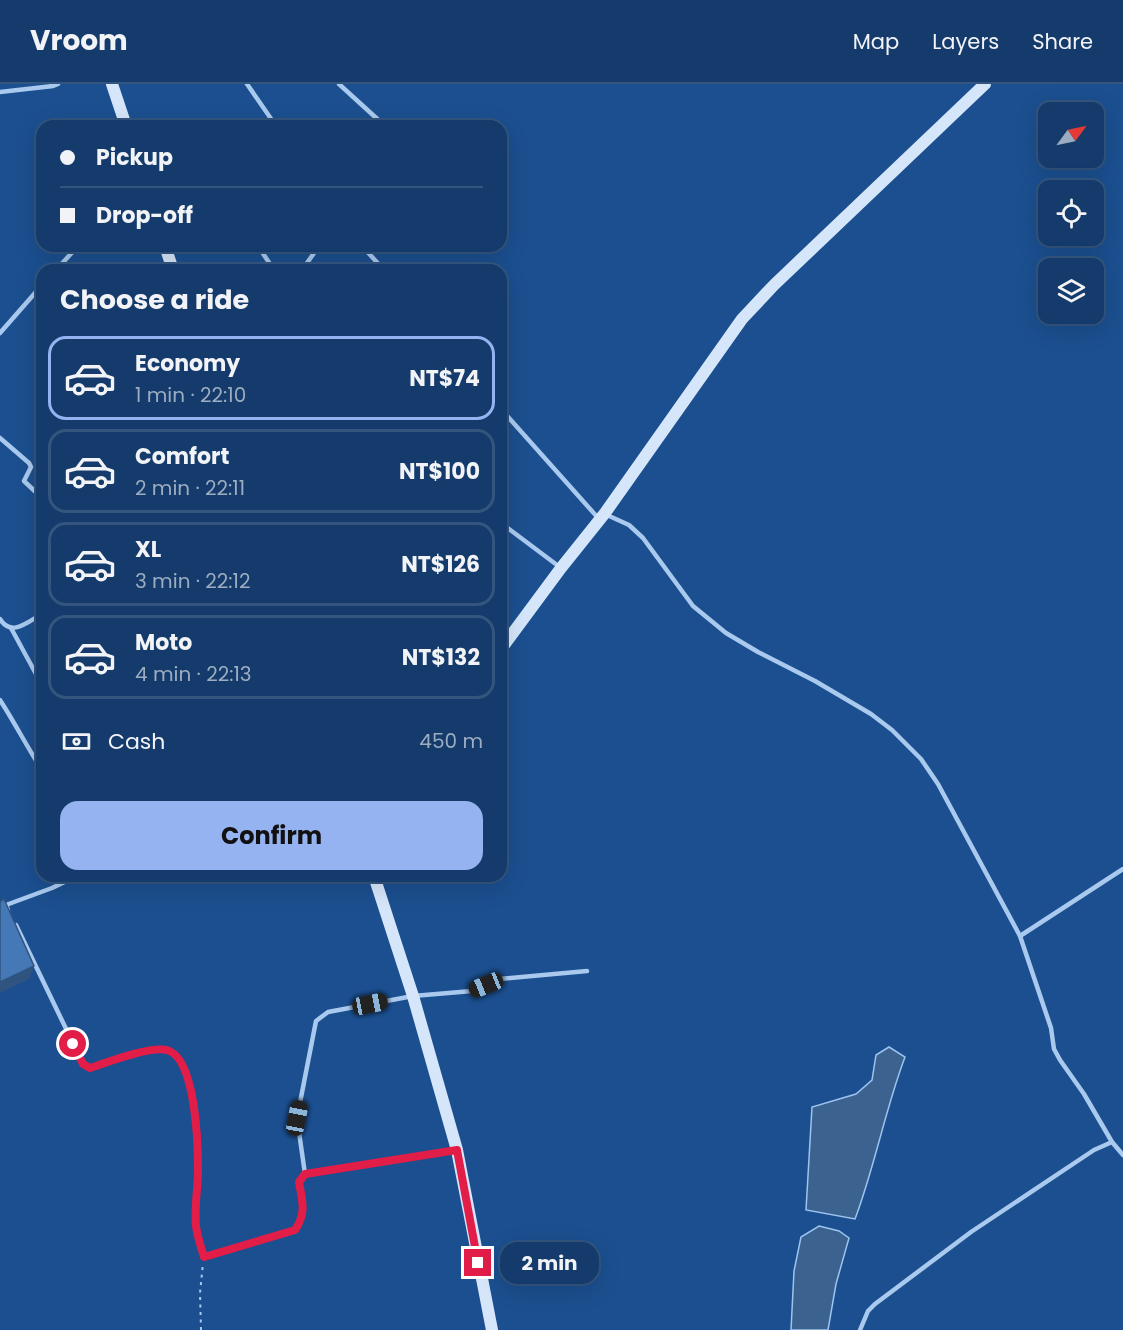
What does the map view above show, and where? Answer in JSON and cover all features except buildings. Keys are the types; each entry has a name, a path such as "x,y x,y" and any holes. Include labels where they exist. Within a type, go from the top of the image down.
{"street":[{"path":"112,84 124,120"},
{"path":"507,641 602,517 742,319 774,285 985,84"},
{"path":"376,882 413,996 457,1150 492,1330"}],"lane":[{"path":"0,92 58,84"},
{"path":"248,84 272,120"},
{"path":"339,84 378,120"},
{"path":"62,264 72,252"},
{"path":"368,252 378,264"},
{"path":"0,333 36,292"},
{"path":"507,415 602,517 630,525 643,538 693,606 726,633 871,714 921,759 938,783 1020,936 1051,1028 1054,1049 1112,1142 1123,1155"},
{"path":"0,438 29,463 31,467 24,481 36,492"},
{"path":"507,528 561,568"},
{"path":"11,628 19,628 36,618"},
{"path":"0,619 11,628 36,674"},
{"path":"0,700 36,761"},
{"path":"1020,936 1123,869"},
{"path":"6,905 64,882"},
{"path":"0,898 6,905 83,1064 90,1068 139,1053 166,1050 179,1057 188,1078 196,1119 198,1170 196,1226 204,1257 295,1230 304,1211 299,1182 305,1174 457,1150"},
{"path":"305,1174 297,1118 316,1021 328,1012 413,996 472,991 500,979 587,971"},
{"path":"860,1330 868,1311 875,1304 971,1232 1094,1150 1112,1142"}],"path":[{"path":"201,1330 200,1293 204,1257"}],"water":[{"path":"889,1047 905,1057 855,1219 806,1210 812,1107 856,1094 872,1080 876,1055"},
{"path":"819,1226 839,1231 849,1238 836,1284 828,1330 791,1330 794,1271 801,1237"}],"route":[{"path":"73,1044 83,1064 90,1068 139,1053 166,1050 179,1057 188,1078 196,1119 198,1170 196,1226 204,1257 295,1230 304,1211 299,1182 305,1174 457,1150 478,1263"}]}
